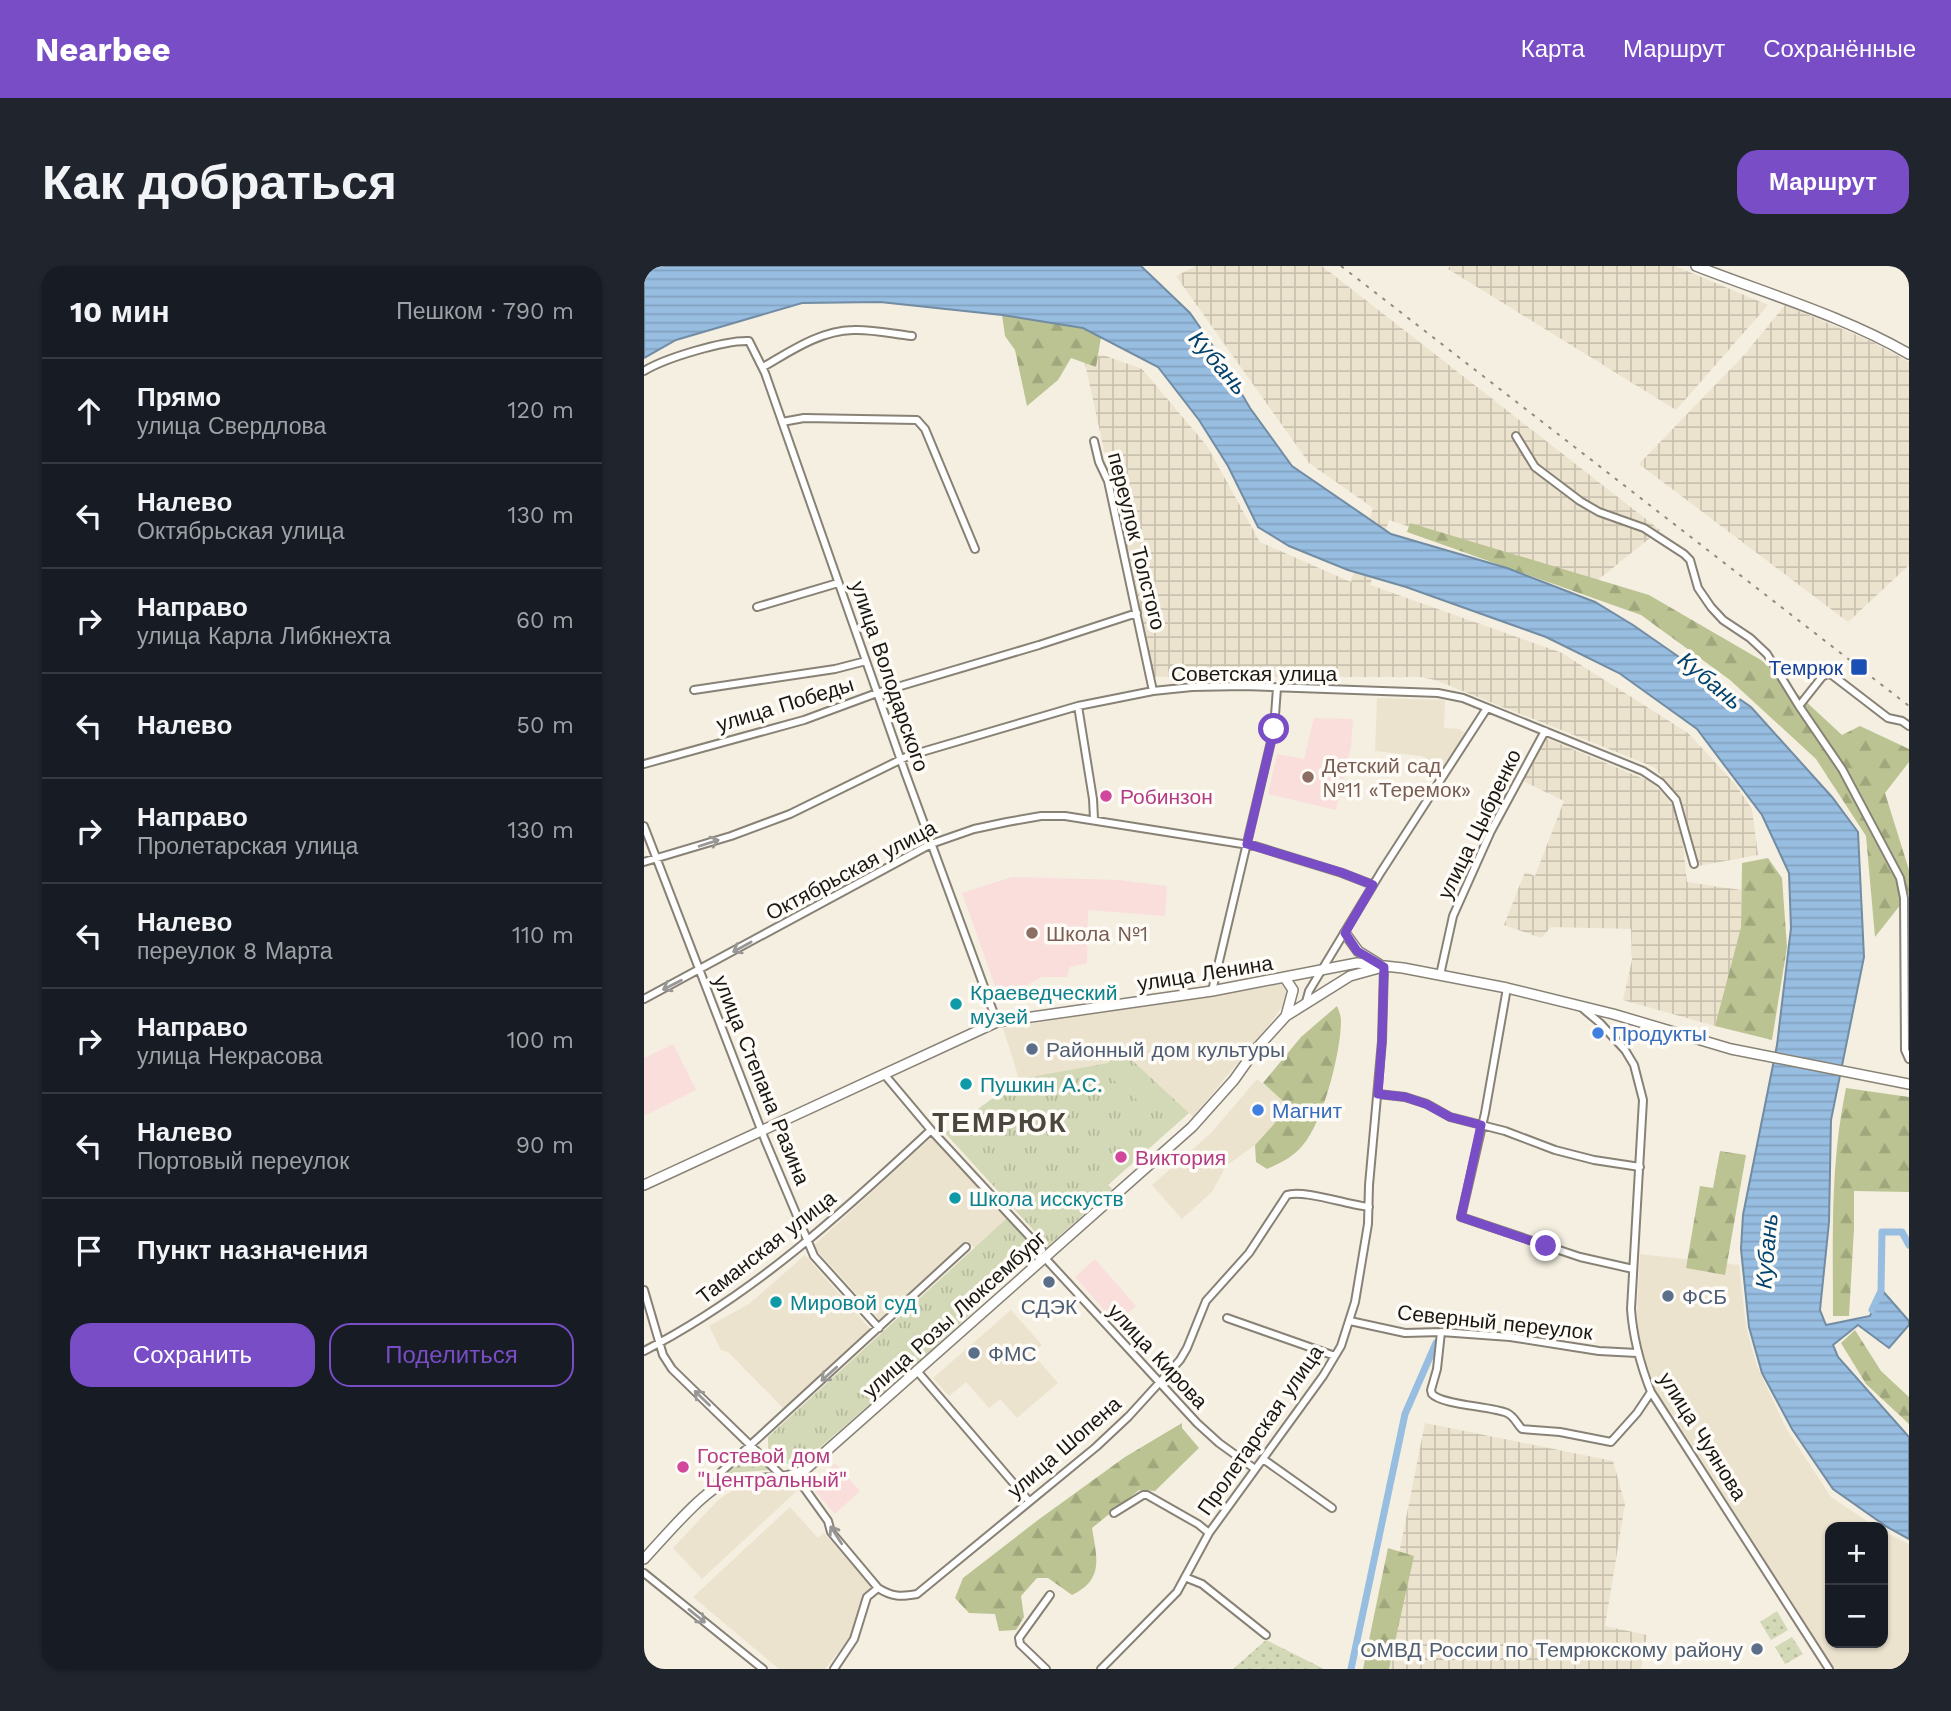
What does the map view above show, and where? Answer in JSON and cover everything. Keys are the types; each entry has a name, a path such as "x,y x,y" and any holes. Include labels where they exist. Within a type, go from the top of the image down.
{"main road":[{"path":"1696,266 1874,336 1909,354"},
{"path":"1345,933 1357,951 1384,967"},
{"name":"улица Ленина","path":"644,1185 997,1022 1212,991 1357,963 1507,988 1607,1012 1663,1030 1754,1053 1909,1084"},
{"name":"улица Розы Люксембург","path":"644,1559 717,1486 740,1480 795,1475 819,1458 1043,1253 1192,1127 1286,1016 1350,976 1384,967"},
{"path":"1285,978 1293,990 1286,1016"}],"street":[{"path":"762,367 817,337 838,331 863,330 912,336"},
{"name":"улица Володарского","path":"644,371 736,340 749,341 762,367 877,694 997,1022"},
{"path":"782,422 804,418 917,420 925,429 975,549"},
{"path":"1516,436 1535,467 1580,501 1599,512 1644,528 1690,559 1699,588 1711,607 1723,620 1750,638 1767,654 1842,769 1899,878 1904,898 1907,915 1905,1051 1909,1059"},
{"name":"переулок Толстого","path":"1094,441 1099,462 1108,481 1153,691"},
{"path":"757,607 838,583"},
{"name":"улица Победы","path":"644,764 780,727 1137,613"},
{"path":"694,690 866,662"},
{"path":"1799,706 1827,674 1832,675 1888,718 1902,721 1909,726"},
{"name":"Советская улица","path":"644,862 790,814 901,759 944,744 1078,706 1153,691 1205,687 1438,693 1463,698 1643,771 1661,783 1676,800 1694,864"},
{"path":"1212,991 1274,729 1278,688"},
{"path":"1078,706 1094,819"},
{"path":"1306,1002 1309,991 1373,885 1487,708"},
{"name":"улица Цыбренко","path":"1440,975 1453,916 1491,831 1545,731"},
{"name":"Октябрьская улица","path":"644,999 931,844 974,829 1041,816 1094,819 1247,844 1340,872 1373,885"},
{"name":"улица Степана Разина","path":"644,826 807,1242 814,1256 879,1328"},
{"name":"Пролетарская улица","path":"1101,1669 1167,1604 1186,1578 1209,1533 1324,1377 1350,1321 1360,1280 1369,1207 1382,1041 1384,967"},
{"path":"1507,988 1461,1217 1580,1257 1633,1269"},
{"name":"улица Чуянова","path":"1576,1004 1613,1036 1634,1065 1643,1100 1632,1331 1651,1392 1829,1669"},
{"name":"улица Чуянова","path":"1607,1012 1613,1036"},
{"name":"улица Кирова","path":"884,1074 1158,1383 1219,1443 1255,1469"},
{"path":"1378,1094 1405,1097 1426,1104 1450,1117 1505,1131 1555,1150 1594,1160 1640,1167"},
{"name":"Таманская улица","path":"644,1351 728,1302 807,1242 931,1130"},
{"name":"улица Шопена","path":"878,1588 889,1595 901,1597 917,1594 1028,1500 1096,1447 1129,1416 1180,1360 1206,1301 1249,1253 1273,1212 1287,1195 1298,1193 1353,1206 1369,1207"},
{"name":"улица Розы Люксембург","path":"717,1486 720,1473 966,1247"},
{"path":"644,1290 663,1355 672,1369 783,1477"},
{"path":"1227,1318 1335,1356"},
{"name":"Северный переулок","path":"1350,1321 1405,1333 1441,1332 1510,1337 1599,1351 1637,1353"},
{"path":"1441,1332 1437,1369 1431,1390 1436,1398 1508,1414 1518,1426 1527,1430 1560,1432 1611,1442 1637,1413 1651,1392"},
{"path":"917,1371 1028,1500"},
{"path":"1263,1459 1332,1508"},
{"path":"795,1475 828,1521 831,1532 878,1588 867,1597 854,1639 834,1669"},
{"path":"1114,1513 1143,1495 1150,1496 1209,1533"},
{"path":"644,1573 763,1669"},
{"path":"1186,1578 1202,1584 1266,1635"},
{"path":"1046,1669 1020,1644 1021,1632 1050,1595"}],"shaded area":[{"path":"1196,266 1322,266 1660,530 1589,587 1389,520 1370,585 1562,653 1688,733 1735,784 1752,809 1758,855 1698,866 1680,800 1654,767 1435,680 1421,677 1154,677 1084,359 1103,355 1142,369 1207,446 1260,542 1351,582 1373,508 1309,463 1176,276"},
{"path":"1450,266 1675,266 1768,305 1676,410 1448,269"},
{"path":"1785,305 1873,342 1909,362 1909,565 1848,622 1639,464 1745,354"},
{"path":"1377,698 1445,700 1444,728 1459,729 1467,734 1445,767 1421,756 1375,751"},
{"name":"Детский сад №11 «Теремок»","path":"1314,718 1353,719 1351,747 1336,810 1268,794 1277,754 1304,759"},
{"path":"1546,738 1649,781 1666,796 1676,811 1681,827 1687,882 1741,890 1741,927 1715,1026 1623,1000 1632,960 1631,929 1551,927 1541,938 1504,925 1525,872 1535,876 1564,801 1523,781"},
{"name":"Школа №1","path":"1012,877 1120,880 1167,886 1165,916 1088,910 1087,963 1070,967 1067,977 1042,977 1000,1000 962,893"},
{"path":"1281,984 1290,996 1193,1117 1120,1049 1108,1063 1019,1079 1003,1028"},
{"path":"673,1044 696,1090 644,1116 644,1058"},
{"path":"1257,1079 1284,1101 1274,1124 1255,1145 1226,1166 1212,1192 1182,1219 1152,1185 1212,1132"},
{"path":"932,1137 1007,1218 975,1248 967,1241 881,1321 813,1246"},
{"path":"1640,1254 1739,1265 1746,1327 1757,1366 1786,1428 1831,1497 1868,1522 1825,1522 1825,1648 1888,1648 1888,1534 1909,1544 1909,1669 1834,1669 1671,1413 1659,1400 1643,1363 1637,1312"},
{"path":"805,1255 871,1330 784,1409 728,1352 721,1350 709,1326 749,1304"},
{"path":"1095,1259 1136,1306 1128,1313 1131,1316 1119,1327 1075,1277"},
{"path":"1011,1310 1042,1345 1033,1354 1058,1383 1017,1418 1000,1399 989,1408 966,1382 949,1396 933,1378"},
{"path":"1425,1423 1613,1461 1625,1504 1605,1626 1647,1635 1641,1669 1376,1669"},
{"path":"835,1463 860,1491 835,1514 810,1486"},
{"path":"798,1483 801,1487 702,1579 673,1548 719,1499 732,1491"},
{"path":"790,1507 818,1538 824,1533 872,1588 866,1593 852,1635 825,1669 779,1669 693,1597"}],"green space":[{"path":"1002,315 1083,328 1101,337 1096,367 1071,358 1058,380 1027,406 1015,350 1005,336"},
{"path":"1410,523 1649,595 1761,660 1842,735 1860,726 1909,749 1909,762 1885,793 1909,870 1909,894 1875,937 1866,836 1816,759 1730,680 1641,615 1407,532"},
{"path":"1768,858 1782,878 1787,947 1772,1040 1715,1026 1741,927 1742,863"},
{"path":"1337,1006 1341,1021 1338,1050 1324,1104 1310,1134 1299,1149 1267,1169 1256,1162 1255,1145 1274,1124 1283,1101 1263,1083 1301,1037"},
{"path":"1120,1049 1189,1113 1108,1185 1112,1189 1048,1246 945,1133 1019,1079 1108,1063"},
{"path":"1124,1060 1155,1086 1141,1103 1110,1077"},
{"path":"1846,1088 1909,1097 1909,1192 1854,1191 1849,1316 1833,1316 1835,1173"},
{"path":"1720,1151 1746,1155 1725,1275 1686,1268 1700,1186 1713,1188"},
{"path":"1007,1218 1038,1251 921,1360 802,1463 787,1464 768,1449 768,1437"},
{"path":"1855,1330 1881,1371 1909,1397 1909,1424 1866,1384 1841,1343"},
{"path":"1182,1423 1182,1428 1199,1448 1155,1491 1139,1490 1092,1528 1096,1567 1094,1575 1082,1589 1072,1595 1048,1578 1037,1578 1021,1596 1024,1617 1016,1630 999,1631 995,1614 969,1613 955,1598 963,1578 1038,1520 1125,1457"},
{"path":"754,1458 770,1470 727,1473 745,1460"},
{"path":"1388,1548 1414,1556 1389,1669 1363,1669"},
{"path":"1777,1611 1788,1630 1771,1640 1760,1622"},
{"path":"1792,1637 1803,1654 1785,1664 1775,1647"},
{"path":"1266,1640 1324,1669 1233,1669"}],"water":[{"name":"Кубань","path":"644,266 1141,266 1190,313 1250,408 1292,466 1391,534 1507,568 1595,602 1633,625 1751,707 1832,797 1858,832 1864,957 1831,1120 1829,1222 1820,1310 1826,1325 1870,1316 1881,1289 1909,1321 1909,1325 1889,1348 1858,1325 1833,1345 1838,1357 1909,1437 1909,1539 1888,1528 1888,1522 1880,1522 1833,1489 1792,1429 1762,1373 1749,1327 1741,1249 1743,1215 1777,1045 1791,928 1789,873 1762,815 1697,729 1619,673 1546,637 1406,587 1348,570 1289,546 1258,527 1228,466 1199,420 1158,367 1083,328 1002,315 880,302 802,303 676,340 644,358"}],"waterway":[{"path":"1872,1310 1881,1291 1882,1232 1902,1232 1909,1245"},
{"path":"1351,1669 1405,1414 1436,1343"}],"railway":[{"path":"1341,266 1909,706"}],"place":[{"name":"Темрюк","path":"1859,667"},
{"name":"Детский сад №11 «Теремок»","path":"1308,777"},
{"name":"Робинзон","path":"1106,796"},
{"name":"Школа №1","path":"1032,933"},
{"name":"Краеведческий музей","path":"956,1004"},
{"name":"Продукты","path":"1598,1033"},
{"name":"Районный дом культуры","path":"1032,1049"},
{"name":"Пушкин А.С.","path":"966,1084"},
{"name":"Магнит","path":"1258,1110"},
{"name":"Виктория","path":"1121,1157"},
{"name":"Школа исскуств","path":"955,1198"},
{"name":"СДЭК","path":"1049,1282"},
{"name":"ФСБ","path":"1668,1296"},
{"name":"Мировой суд","path":"776,1302"},
{"name":"ФМС","path":"974,1353"},
{"name":"Гостевой дом \"Центральный\"","path":"683,1467"},
{"name":"ОМВД России по Темрюкскому району","path":"1757,1649"}],"district":[{"name":"ТЕМРЮК","path":"1000,1122"}],"route":[{"path":"1274,729 1247,844 1340,872 1373,885 1345,933 1357,951 1384,967 1378,1094 1405,1097 1426,1104 1450,1117 1481,1125 1461,1217 1546,1246"}]}
